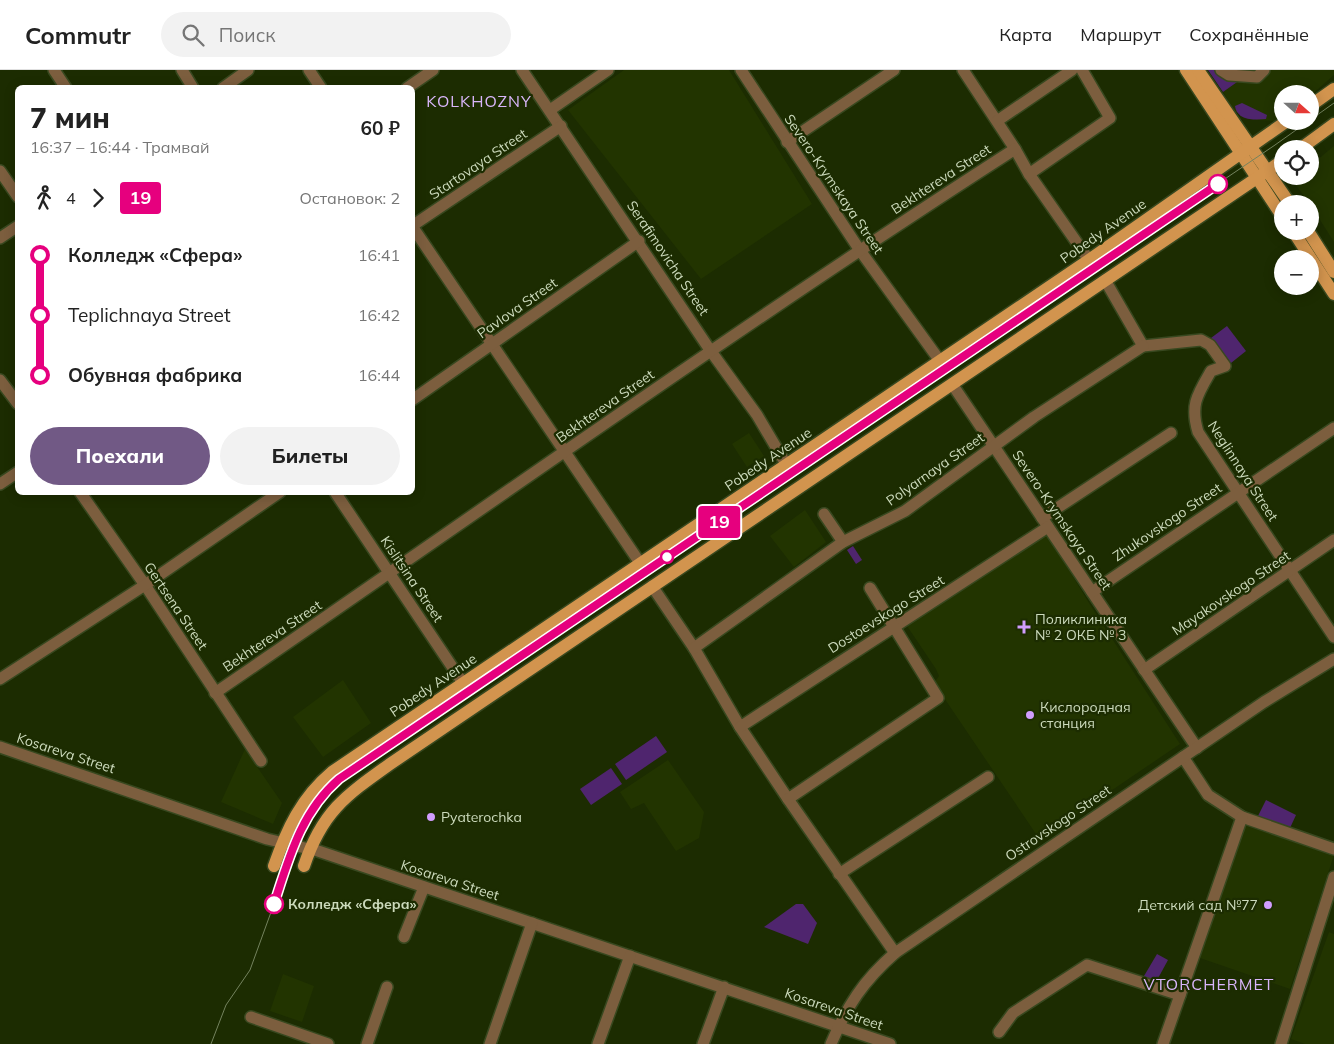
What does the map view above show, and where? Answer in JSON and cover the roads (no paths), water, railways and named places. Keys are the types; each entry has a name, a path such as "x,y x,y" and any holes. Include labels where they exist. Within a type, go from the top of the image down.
{"main road":[{"path":"1186,70 1264,175 1282,195"},
{"path":"1198,70 1246,150"},
{"path":"1319,100 1334,89"},
{"path":"1312,140 1334,124"},
{"name":"Pobedy Avenue","path":"274,866 295,814 318,784 356,755 1089,260 1274,130"},
{"path":"304,866 314,837 329,814 345,797 652,586 1274,167"},
{"path":"1264,175 1274,198"},
{"path":"1299,240 1334,294"},
{"path":"1314,240 1334,272"}],"street":[{"path":"54,70 64,85"},
{"path":"182,70 191,85"},
{"path":"227,85 248,70"},
{"path":"309,70 319,85"},
{"path":"411,85 433,70"},
{"name":"Serafimovicha Street","path":"522,70 639,241 710,350 757,414 786,464"},
{"path":"550,110 608,70"},
{"path":"787,142 894,70"},
{"path":"963,70 1015,149 1029,174 1089,260"},
{"path":"997,121 1072,70"},
{"path":"1029,174 1108,122 1110,118 1082,70"},
{"path":"1221,70 1230,75 1257,77 1264,70"},
{"name":"Severo-Krymskaya Street","path":"744,71 787,142 859,249 940,360"},
{"name":"Startovaya Street","path":"415,224 561,126"},
{"name":"Bekhtereva Street","path":"215,693 565,453 710,350 859,249 1015,149"},
{"path":"0,171 15,193"},
{"path":"0,238 15,228"},
{"path":"415,231 490,345 640,563"},
{"name":"Pavlova Street","path":"415,398 639,241"},
{"path":"1105,280 1143,346"},
{"name":"Neglinnaya Street","path":"1143,346 1201,340 1210,346 1225,366 1211,371 1202,386 1192,414 1198,432 1239,491 1334,637"},
{"name":"Polyarnaya Street","path":"694,648 843,542 905,511 1034,417 1143,346"},
{"path":"0,380 15,400"},
{"name":"Severo-Krymskaya Street","path":"952,384 1197,748"},
{"name":"Zhukovskogo Street","path":"1092,592 1334,428"},
{"name":"Dostoevskogo Street","path":"740,727 893,626 975,576 1045,523 1171,433"},
{"path":"0,484 15,474"},
{"name":"Gertsena Street","path":"82,495 145,585 261,761"},
{"path":"0,679 145,585 276,495"},
{"name":"Kislitsina Street","path":"337,495 463,683"},
{"path":"824,514 843,542"},
{"name":"Mayakovskogo Street","path":"1144,670 1334,540"},
{"path":"652,586 694,648 740,727 895,954"},
{"path":"788,799 938,698 870,588"},
{"name":"Ostrovskogo Street","path":"831,1044 853,998 876,970 895,954 1264,702 1334,659"},
{"name":"Kosareva Street","path":"0,747 283,843 310,849 724,986 890,1044"},
{"path":"1183,757 1208,796 1242,818 1334,849"},
{"path":"839,874 988,777"},
{"path":"1163,1044 1242,818"},
{"path":"1281,1044 1334,877"},
{"path":"404,937 424,887"},
{"path":"490,1044 532,923"},
{"path":"598,1044 630,956"},
{"path":"999,1032 1013,1012 1087,965 1180,996"},
{"path":"703,1044 724,986"},
{"path":"367,1044 387,987"},
{"path":"252,1017 328,1044"}],"tram line":[{"path":"211,1044 226,1005 250,970 303,824 315,803 339,779 1275,145 1334,103"},
{"name":"19","path":"274,904 294,845 306,817 322,796 339,779 1218,184"}],"place":[{"name":"Поликлиника № 2 ОКБ № 3","path":"1024,627"},
{"name":"Кислородная станция","path":"1030,715"},
{"name":"Pyaterochka","path":"431,817"},
{"name":"Колледж «Сфера»","path":"274,904"},
{"name":"Детский сад №77","path":"1268,905"}],"district":[{"name":"KOLKHOZNY","path":"479,101"},
{"name":"VTORCHERMET","path":"1209,984"}]}
